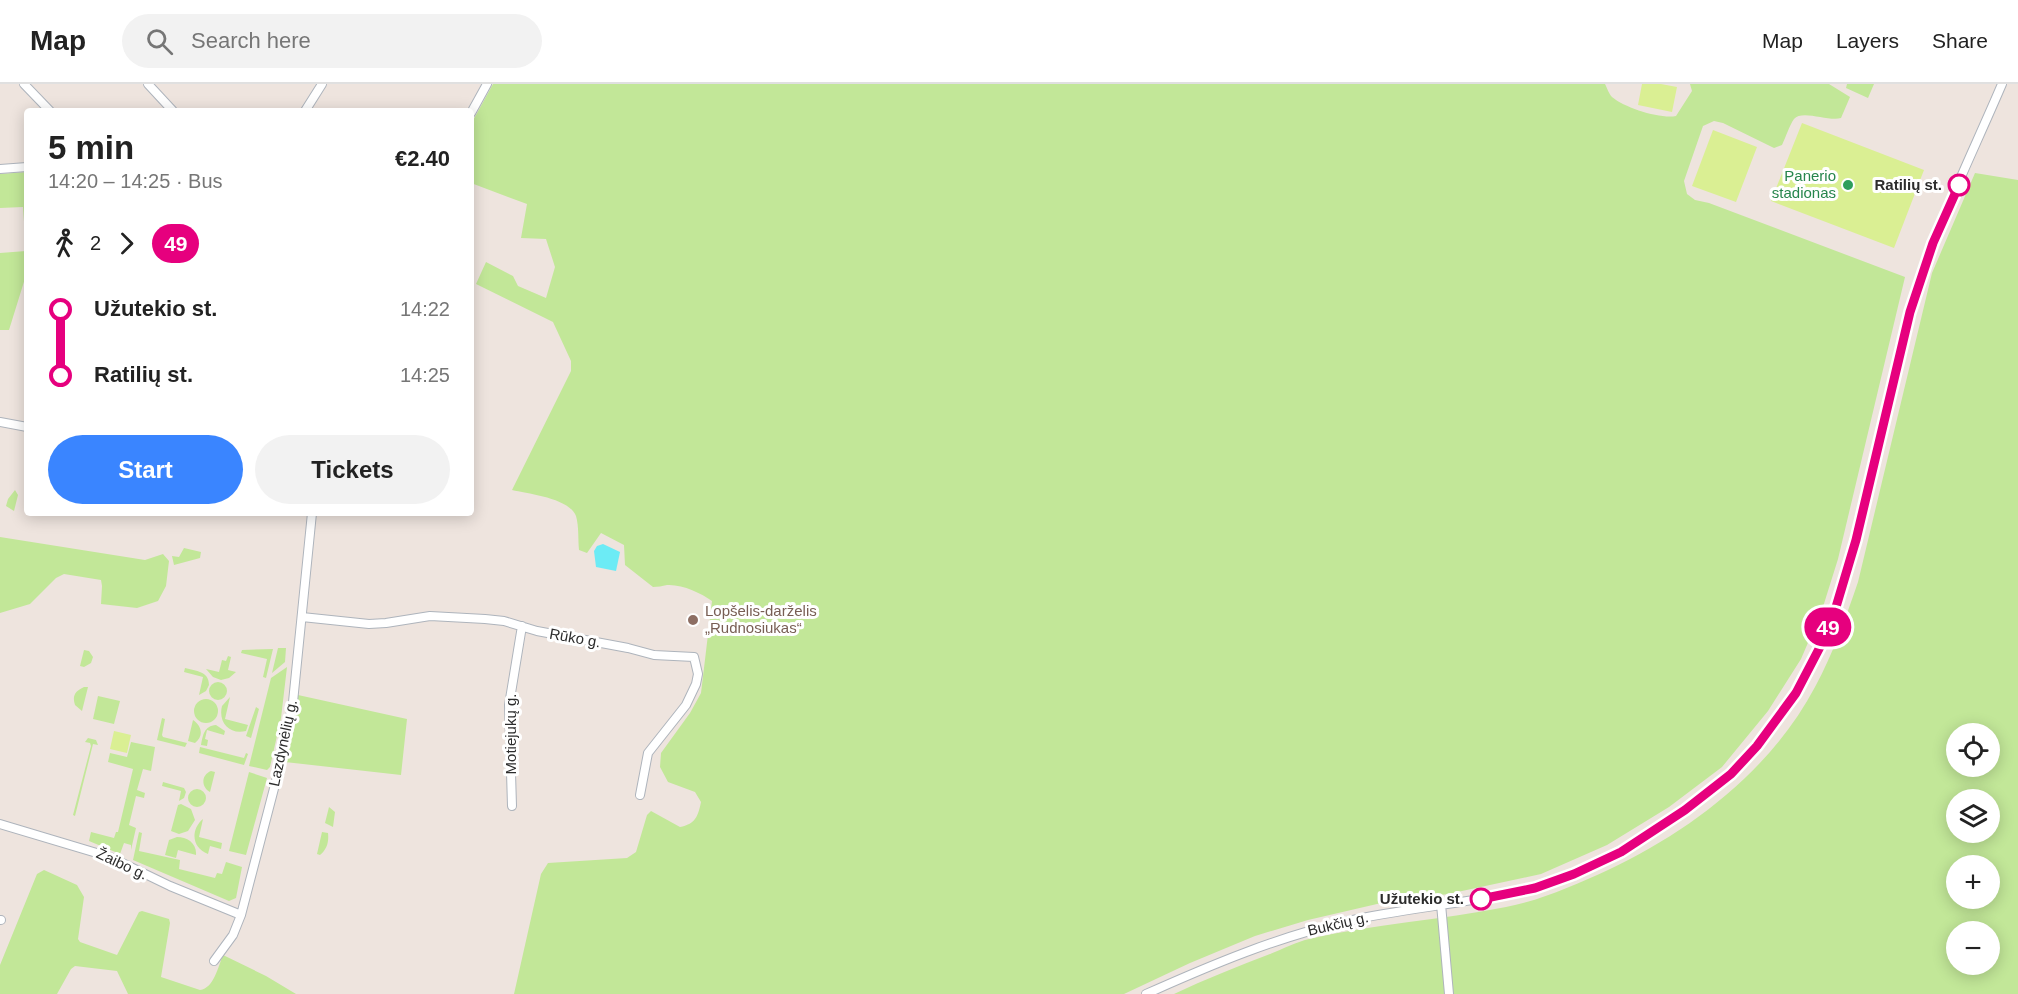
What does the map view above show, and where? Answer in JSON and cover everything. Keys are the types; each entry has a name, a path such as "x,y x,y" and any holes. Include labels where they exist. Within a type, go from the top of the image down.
{"street":[{"path":"24,84 47,108"},
{"path":"147,84 171,108"},
{"path":"307,108 322,84"},
{"path":"474,108 487,84"},
{"name":"Bukčių g.","path":"1146,994 1258,946 1299,933 1348,920 1535,888 1574,874 1621,852 1685,810 1731,774 1757,746 1796,693 1820,647 1836,607 1856,540 1886,411 1923,271 2002,84"},
{"path":"0,169 24,167"},
{"path":"0,422 24,426"},
{"name":"Lazdynėlių g.","path":"214,962 233,935 241,915 278,777 293,702 312,516"},
{"name":"Rūko g.","path":"302,616 369,624 449,615 504,621 537,632 628,648 654,656 694,657 698,674 696,684 686,705 648,753 640,795"},
{"name":"Motiejukų g.","path":"512,806 509,705 522,626"},
{"name":"Žaibo g.","path":"0,824 110,857 162,883 241,915"},
{"path":"1441,903 1449,994"}],"green space":[{"path":"493,84 1605,84 1612,97 1625,105 1652,114 1676,116 1692,91 1690,84 1829,84 1850,97 1841,118 1798,116 1792,122 1782,145 1774,148 1723,123 1714,121 1703,126 1684,181 1687,194 1695,200 1709,203 1905,277 1838,559 1822,610 1801,659 1768,711 1722,767 1669,807 1607,845 1541,874 1448,894 1377,904 1308,920 1255,936 1124,994 514,994 541,874 548,863 627,858 636,852 647,815 651,811 680,827 689,824 697,816 701,802 695,792 668,782 660,767 661,753 690,713 701,693 712,601 697,592 679,586 653,587 625,565 624,545 601,533 587,553 579,550 577,520 572,510 548,498 512,490 571,371 571,361 553,322 476,284 486,262 513,276 518,286 546,298 555,267 546,239 521,238 527,204 474,184 474,119"},
{"path":"1642,84 1677,87 1672,112 1638,105"},
{"path":"1847,84 1874,84 1868,98 1846,88"},
{"name":"Panerio stadionas","path":"1802,123 1924,170 1894,248 1771,201"},
{"path":"1713,130 1757,147 1736,202 1692,186"},
{"path":"24,172 24,222 23,207 0,208 0,174"},
{"path":"1975,173 2018,180 2018,994 1174,994 1304,940 1506,907 1532,900 1608,870 1669,837 1726,795 1752,771 1797,717 1822,674 1858,582 1932,273"},
{"path":"24,251 24,282 9,330 0,330 0,253"},
{"path":"15,490 18,495 14,511 6,506"},
{"path":"0,537 145,560 163,554 169,561 166,586 158,601 137,608 101,604 101,580 64,574 56,578 30,604 0,613"},
{"path":"184,548 201,552 200,558 174,565 172,556 179,557"},
{"path":"278,648 286,648 285,662 272,673"},
{"path":"273,649 266,678 263,677 267,659 241,653 242,650"},
{"path":"84,650 89,651 93,657 91,663 84,667 80,666"},
{"path":"228,656 231,657 228,670 236,672 229,678 221,680 213,677 206,669 219,672 222,660 226,661"},
{"path":"287,667 281,718 270,767 267,770 249,766 271,678"},
{"path":"185,668 201,672 207,677 209,685 206,691 199,695 203,677 184,672"},
{"path":"218,682 224,685 227,691 224,697 218,700 212,697 209,691 212,685"},
{"path":"84,687 88,687 82,711 75,705 74,696"},
{"path":"298,695 407,719 401,775 285,762"},
{"path":"98,696 120,701 114,724 93,719"},
{"path":"230,697 225,719 248,725 246,731 235,731 223,722 222,706"},
{"path":"206,699 215,702 218,711 215,720 206,723 197,720 194,711 197,702"},
{"path":"256,707 259,709 251,738 246,736"},
{"path":"162,718 165,719 163,737 187,743 185,747 157,740"},
{"path":"193,720 201,731 195,743 188,741"},
{"path":"216,725 225,731 224,735 207,730 205,739 208,740 207,746 201,745 207,729"},
{"path":"114,731 131,735 127,753 110,749"},
{"path":"88,738 96,740 98,745 93,744 75,816 73,815 91,746 90,743 85,742"},
{"path":"131,742 155,747 151,771 143,769 137,790 145,793 144,798 136,796 129,825 136,828 131,850 131,845 124,843 120,854 89,841 91,832 114,838 118,832 133,769 108,762 110,753 127,757"},
{"path":"200,747 244,758 246,753 248,754 244,765 199,753"},
{"path":"211,771 215,772 210,792 203,781 205,775"},
{"path":"249,772 267,778 246,855 229,851"},
{"path":"163,782 184,788 186,792 184,798 179,801 181,791 162,786"},
{"path":"197,789 203,792 206,798 203,804 197,807 191,804 188,798 191,792"},
{"path":"181,804 191,809 195,820 188,831 179,834 171,831 178,805"},
{"path":"329,807 335,812 333,827 325,823"},
{"path":"203,819 199,837 222,843 221,849 210,846 208,854 199,848 195,838 196,828"},
{"path":"139,832 142,833 139,851 180,860 179,869 215,878 217,873 222,874 226,862 242,867 236,898 229,901 133,860"},
{"path":"322,832 328,833 328,839 326,848 320,855 317,854"},
{"path":"177,837 191,842 195,847 196,855 178,850 176,858 165,855 169,840"},
{"path":"44,870 77,885 84,897 78,939 80,942 117,955 139,912 142,911 169,919 161,977 200,990 212,981 223,955 296,994 128,994 117,971 75,966 57,994 0,994 0,965 37,874"}],"water":[{"path":"603,544 620,552 616,571 596,567 594,551 597,546"}],"bus line":[{"name":"49","path":"1481,899 1535,888 1574,874 1621,852 1685,810 1731,774 1757,746 1796,693 1820,647 1836,607 1856,540 1910,312 1933,243 1959,185"}],"place":[{"name":"Panerio stadionas","path":"1848,185"},
{"name":"Ratilių st.","path":"1959,185"},
{"name":"Lopšelis-darželis „Rudnosiukas“","path":"693,620"},
{"name":"Užutekio st.","path":"1481,899"}]}
